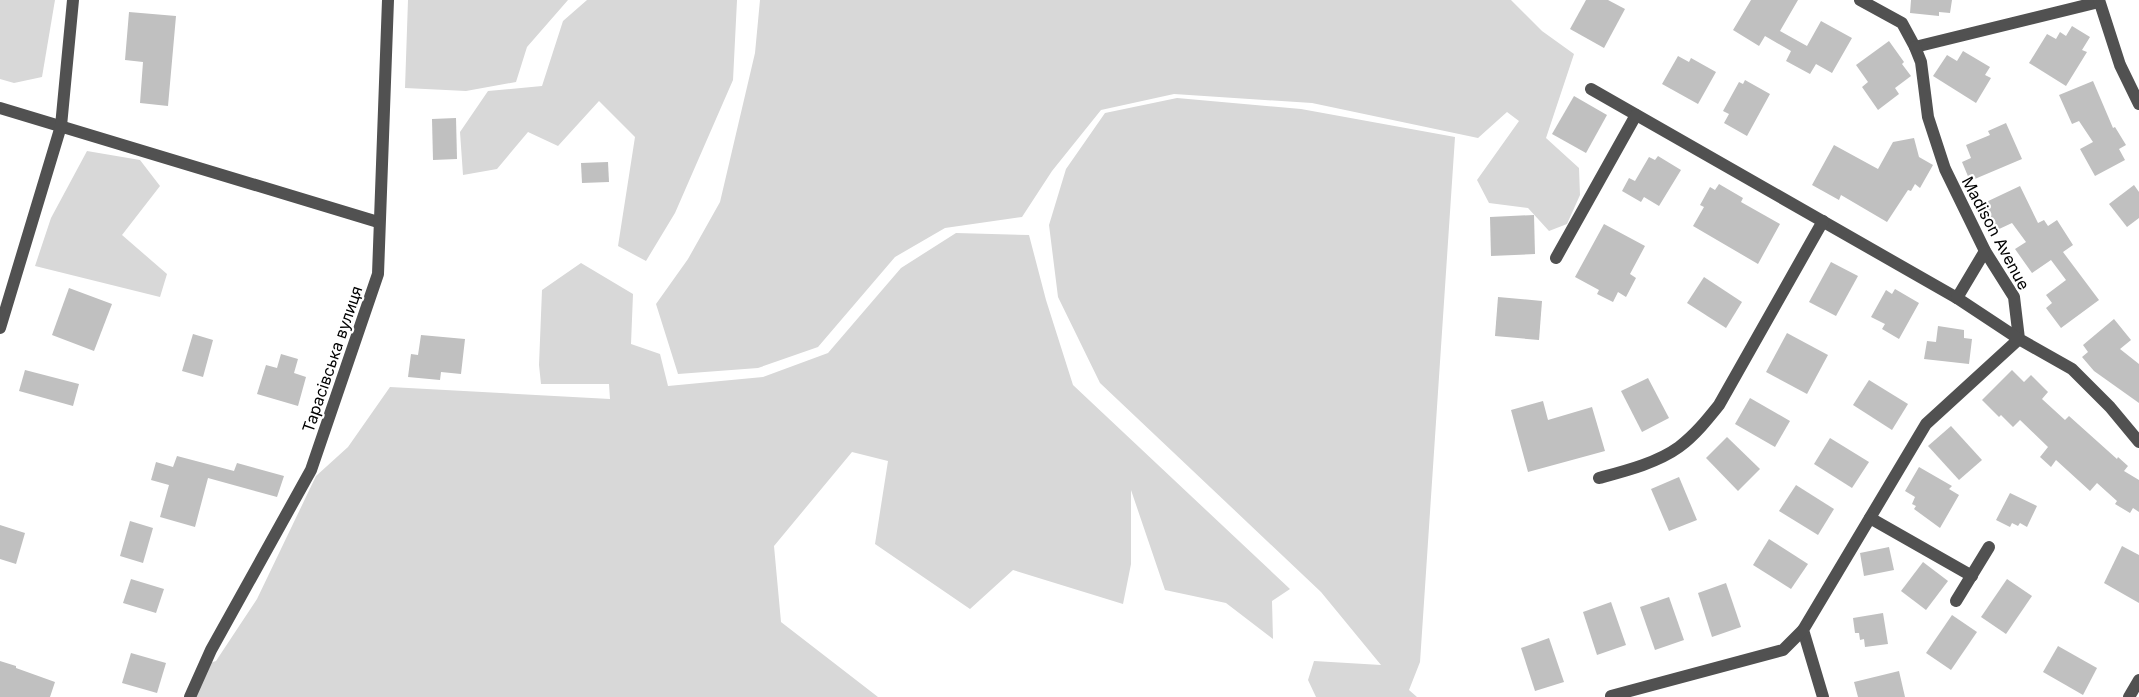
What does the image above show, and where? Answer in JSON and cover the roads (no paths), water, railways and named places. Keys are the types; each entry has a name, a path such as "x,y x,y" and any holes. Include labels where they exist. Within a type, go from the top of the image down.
{"street":[{"path":"0,328 61,126 73,0"},
{"name":"Тарасівська вулиця","path":"190,697 211,650 311,470 378,274 378,222 388,0"},
{"name":"Madison Avenue","path":"1860,0 1902,22 1914,47 1921,62 1928,117 1945,169 1985,251 2014,297 2019,338"},
{"path":"1914,47 2099,1 2120,65 2139,104"},
{"path":"1592,89 1957,298 2072,369 2110,407 2139,442"},
{"path":"0,108 378,222"},
{"path":"1556,258 1636,115"},
{"path":"1599,478 1630,470 1678,448 1698,430 1719,404 1823,221"},
{"path":"1957,298 1985,251"},
{"path":"1611,696 1783,650 1803,630 1926,424 2019,338"},
{"path":"1870,518 1972,576"},
{"path":"1956,601 1989,546"},
{"path":"1803,630 1823,697"},
{"path":"2129,697 2139,680"}]}
